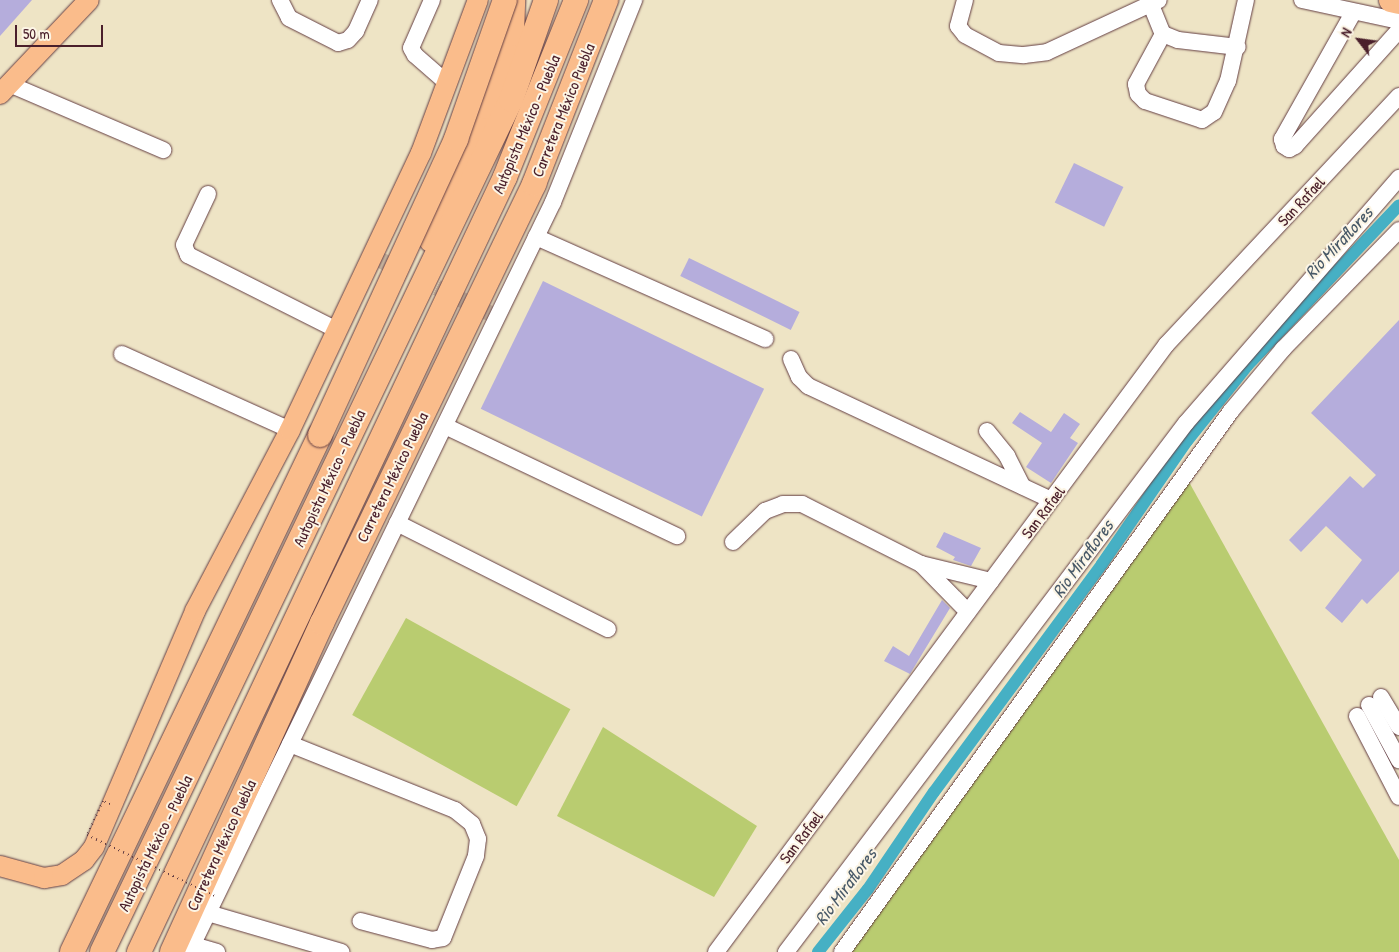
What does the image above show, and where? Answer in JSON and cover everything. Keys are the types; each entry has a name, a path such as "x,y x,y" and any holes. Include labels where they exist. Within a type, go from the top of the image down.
{"highway":[{"path":"72,952 135,825 320,435 456,139 505,0"},
{"path":"476,174 486,107 512,34 512,0"},
{"path":"414,301 442,201 470,129 478,91 512,0"},
{"path":"530,44 534,0"},
{"name":"Autopista México - Puebla","path":"102,952 511,100 546,0"},
{"path":"545,158 558,115 577,0"},
{"name":"Autopista México - Puebla","path":"139,952 505,177 577,0"},
{"path":"505,177 600,0"},
{"name":"Carretera México Puebla","path":"185,950 230,825 298,675 545,158 606,0"},
{"path":"1391,0 1399,2"},
{"path":"230,825 252,752 275,663"},
{"path":"135,825 239,666"},
{"path":"180,868 298,675"}],"main road":[{"path":"4,89 89,0"},
{"path":"0,866 44,878 74,868 94,847 195,611 290,430 421,153 476,0"}],"street":[{"path":"280,0 289,18 338,43 348,40 356,31 370,0"},
{"path":"432,0 411,48 415,55 447,83"},
{"path":"217,952 185,950 208,913 536,237 634,0"},
{"path":"965,0 958,26 965,36 999,53 1024,55 1047,52 1153,1 1162,34 1136,84 1138,94 1146,100 1189,118 1202,120 1214,112 1238,47 1246,0"},
{"path":"1302,0 1353,13 1399,21"},
{"path":"1353,13 1282,139 1284,146 1289,149 1296,146 1399,30"},
{"path":"1162,34 1178,40 1238,47"},
{"path":"4,89 163,150"},
{"name":"San Rafael","path":"716,952 1166,345 1399,96"},
{"path":"786,952 1186,423 1399,178"},
{"path":"208,194 184,245 188,255 337,330"},
{"path":"842,952 1231,411 1283,350 1399,230"},
{"path":"536,237 765,339"},
{"path":"122,354 290,430"},
{"path":"791,359 799,378 808,386 1052,500"},
{"path":"445,426 677,536"},
{"path":"987,431 1007,456 1022,486"},
{"path":"733,542 765,511 783,504 802,504 921,564 991,581"},
{"path":"397,523 608,629"},
{"path":"921,564 968,612"},
{"path":"1369,706 1399,727"},
{"path":"1369,706 1399,760"},
{"path":"1369,706 1399,797"},
{"path":"290,744 455,810 472,824 478,839 476,856 443,938 432,940 360,920"},
{"path":"208,913 341,952"}],"path":[{"path":"110,804 102,801 87,835 215,896"}],"green space":[{"path":"1189,482 1399,860 1399,952 849,952"},
{"path":"406,618 570,709 517,806 352,715"},
{"path":"603,727 757,826 714,897 557,816"}],"building":[{"path":"0,0 32,0 0,36"},
{"path":"1074,163 1123,187 1104,227 1055,203"},
{"path":"689,258 800,312 791,330 680,276"},
{"path":"543,281 764,389 702,516 481,409"},
{"path":"1399,320 1399,571 1367,604 1362,599 1342,623 1325,608 1362,560 1326,526 1301,552 1289,540 1350,476 1363,488 1376,475 1311,413"},
{"path":"1020,412 1051,432 1064,413 1080,424 1070,438 1078,443 1051,483 1026,467 1042,443 1012,423"},
{"path":"944,532 981,548 971,566 953,560 955,557 936,547"},
{"path":"942,600 950,608 910,674 884,661 893,646 909,656"}],"waterway":[{"name":"Rio Miraflores","path":"818,952 868,889 934,792 1102,564 1187,441 1247,366 1399,205"}],"tunnel":[{"path":"372,256 497,317"}]}
